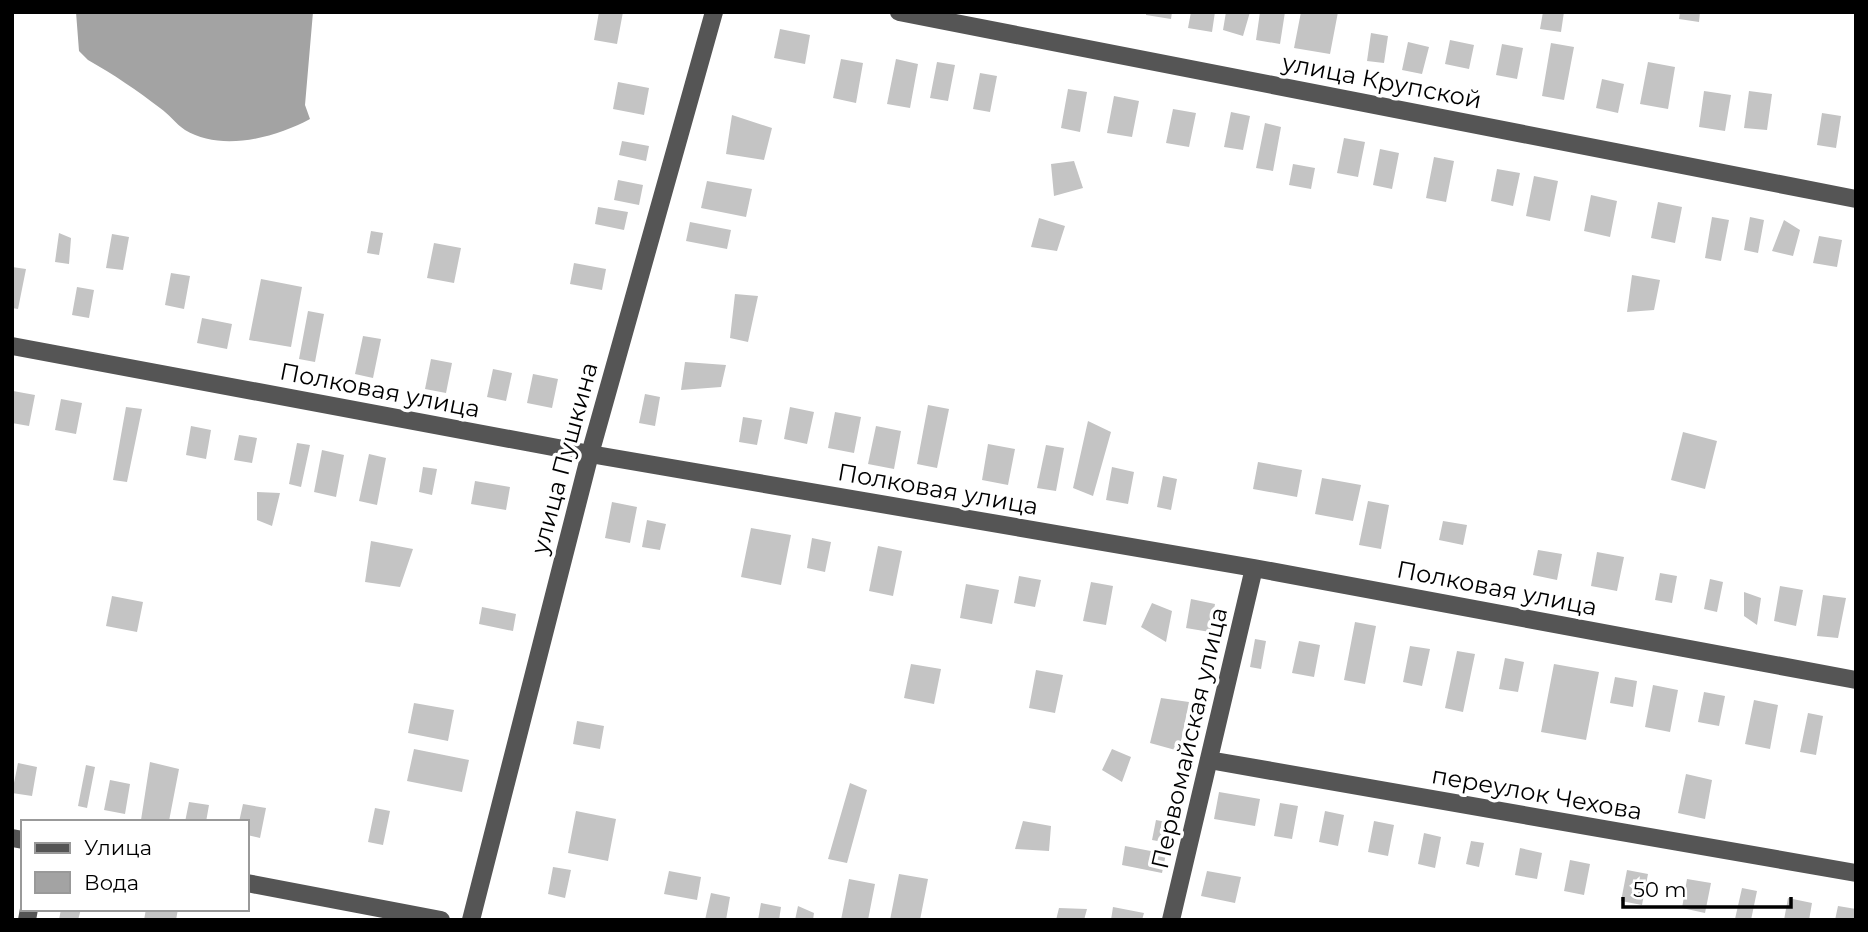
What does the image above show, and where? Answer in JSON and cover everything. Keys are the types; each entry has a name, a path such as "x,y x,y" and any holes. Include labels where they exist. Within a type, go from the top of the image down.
{"street":[{"name":"улица Пушкина","path":"471,920 590,454 714,12"},
{"name":"улица Крупской","path":"899,12 1856,199"},
{"name":"Полковая улица","path":"12,346 590,454 1254,568 1856,680"},
{"name":"Первомайская улица","path":"1171,920 1254,568"},
{"name":"переулок Чехова","path":"1209,760 1856,873"},
{"path":"248,883 441,920"}],"water":[{"path":"76,12 313,12 305,105 310,119 281,132 248,140 199,137 185,130 163,110 88,60 79,51"}],"building":[{"path":"599,12 623,12 617,44 594,40"},
{"path":"1146,12 1172,12 1171,19 1146,15"},
{"path":"1191,12 1215,12 1212,32 1188,28"},
{"path":"1226,12 1250,12 1243,36 1223,30"},
{"path":"1260,12 1285,12 1280,44 1256,40"},
{"path":"1301,12 1338,12 1330,54 1294,48"},
{"path":"1543,12 1564,12 1561,32 1540,29"},
{"path":"1680,12 1700,12 1699,22 1679,19"},
{"path":"780,29 810,35 805,64 774,58"},
{"path":"1371,33 1388,36 1384,63 1367,61"},
{"path":"1450,40 1474,45 1469,69 1445,64"},
{"path":"1408,42 1429,47 1422,74 1402,70"},
{"path":"1551,43 1574,47 1564,100 1542,96"},
{"path":"1502,44 1523,48 1517,79 1496,75"},
{"path":"841,59 863,63 856,103 833,98"},
{"path":"896,59 918,64 910,108 887,104"},
{"path":"937,62 955,65 948,101 930,98"},
{"path":"1648,62 1675,67 1668,109 1640,104"},
{"path":"980,73 997,76 990,112 973,109"},
{"path":"1602,79 1624,84 1618,113 1596,108"},
{"path":"618,82 649,88 644,115 613,109"},
{"path":"1068,89 1087,92 1080,132 1061,128"},
{"path":"1704,91 1731,95 1725,131 1699,127"},
{"path":"1749,91 1772,94 1767,130 1744,128"},
{"path":"1114,96 1139,101 1132,137 1107,133"},
{"path":"1173,109 1196,113 1189,147 1166,143"},
{"path":"1231,112 1250,116 1243,150 1224,147"},
{"path":"1822,113 1841,116 1836,148 1817,145"},
{"path":"732,115 772,128 764,160 726,154"},
{"path":"1265,123 1281,127 1273,171 1256,168"},
{"path":"1344,138 1365,142 1358,177 1337,173"},
{"path":"622,141 649,146 646,161 619,155"},
{"path":"1380,149 1399,153 1392,189 1373,185"},
{"path":"1434,157 1454,161 1446,202 1426,198"},
{"path":"1074,161 1083,188 1054,196 1051,164"},
{"path":"1293,164 1315,168 1311,189 1289,185"},
{"path":"1497,169 1520,173 1513,206 1491,201"},
{"path":"1534,176 1558,181 1550,221 1526,216"},
{"path":"618,180 643,185 639,205 614,200"},
{"path":"707,181 752,189 746,217 701,208"},
{"path":"1591,195 1617,201 1610,237 1584,231"},
{"path":"1658,202 1682,207 1675,243 1651,238"},
{"path":"598,207 628,212 624,230 595,224"},
{"path":"1712,217 1729,220 1721,261 1705,258"},
{"path":"1750,217 1764,220 1758,253 1744,250"},
{"path":"1039,218 1065,226 1057,251 1031,247"},
{"path":"1784,220 1800,230 1793,256 1772,251"},
{"path":"690,222 731,230 727,249 686,241"},
{"path":"371,231 383,233 379,255 367,253"},
{"path":"59,233 71,238 69,264 55,262"},
{"path":"112,234 129,237 123,270 106,268"},
{"path":"1819,236 1842,240 1837,267 1813,263"},
{"path":"434,243 461,248 454,283 427,278"},
{"path":"574,263 606,269 602,290 570,284"},
{"path":"12,267 26,269 18,309 12,308"},
{"path":"171,273 190,276 184,309 165,305"},
{"path":"1632,275 1660,280 1654,310 1627,312"},
{"path":"261,279 302,287 291,347 249,340"},
{"path":"77,287 94,290 89,318 72,315"},
{"path":"735,294 758,296 748,342 730,338"},
{"path":"308,311 324,314 315,362 299,359"},
{"path":"202,318 232,324 227,349 197,343"},
{"path":"363,336 381,339 373,378 355,374"},
{"path":"431,359 452,363 446,393 425,389"},
{"path":"685,362 726,365 721,387 681,390"},
{"path":"493,369 512,373 506,401 487,397"},
{"path":"533,374 558,379 552,408 527,403"},
{"path":"13,391 35,395 29,426 12,423"},
{"path":"645,394 660,397 655,426 639,423"},
{"path":"61,399 82,403 76,434 55,430"},
{"path":"928,405 949,409 937,468 917,464"},
{"path":"126,407 142,409 127,482 113,480"},
{"path":"790,407 814,412 807,444 784,439"},
{"path":"835,412 861,417 854,453 828,448"},
{"path":"743,417 762,420 757,445 739,442"},
{"path":"1088,421 1111,432 1093,496 1073,488"},
{"path":"191,426 211,430 206,459 186,455"},
{"path":"876,426 901,431 894,469 868,464"},
{"path":"1683,432 1717,441 1705,489 1671,480"},
{"path":"239,435 257,438 252,463 234,460"},
{"path":"297,443 310,445 301,487 289,484"},
{"path":"988,444 1015,449 1008,485 982,480"},
{"path":"1046,445 1064,448 1056,491 1037,488"},
{"path":"322,450 344,455 336,497 314,492"},
{"path":"369,454 386,458 377,505 359,501"},
{"path":"1258,462 1302,470 1297,497 1253,489"},
{"path":"423,467 437,469 432,495 419,492"},
{"path":"1112,467 1134,472 1128,504 1106,500"},
{"path":"1163,476 1177,479 1171,510 1157,507"},
{"path":"1322,478 1361,485 1353,521 1315,514"},
{"path":"475,481 510,487 506,510 471,504"},
{"path":"257,492 280,493 272,526 257,520"},
{"path":"1368,501 1389,505 1381,549 1359,545"},
{"path":"612,502 637,507 630,543 605,538"},
{"path":"647,520 666,524 660,550 642,547"},
{"path":"1443,521 1467,525 1463,545 1439,540"},
{"path":"751,528 791,535 781,585 741,577"},
{"path":"812,538 831,542 825,572 807,568"},
{"path":"371,541 413,549 400,587 365,582"},
{"path":"878,546 902,551 893,596 869,591"},
{"path":"1538,550 1562,554 1557,580 1533,575"},
{"path":"1597,552 1624,557 1617,591 1591,586"},
{"path":"1660,573 1677,576 1672,603 1655,600"},
{"path":"1019,576 1041,580 1035,607 1014,603"},
{"path":"1710,579 1723,582 1717,612 1704,609"},
{"path":"1091,582 1113,586 1106,625 1083,621"},
{"path":"966,584 999,590 992,624 960,618"},
{"path":"1780,586 1803,590 1796,626 1774,621"},
{"path":"1744,592 1761,598 1757,625 1744,616"},
{"path":"1823,595 1846,598 1838,638 1817,636"},
{"path":"112,596 143,602 137,632 106,626"},
{"path":"1191,599 1215,604 1210,632 1186,628"},
{"path":"1152,603 1172,611 1166,642 1141,627"},
{"path":"482,607 516,614 513,631 479,624"},
{"path":"1355,622 1376,626 1365,684 1344,680"},
{"path":"1255,639 1266,641 1261,669 1250,667"},
{"path":"1299,641 1320,645 1314,677 1292,673"},
{"path":"1410,646 1430,649 1422,686 1403,682"},
{"path":"1457,651 1475,654 1463,712 1445,708"},
{"path":"1505,658 1524,662 1518,692 1499,689"},
{"path":"911,664 941,669 934,704 904,698"},
{"path":"1554,664 1599,672 1586,740 1541,732"},
{"path":"1036,670 1063,675 1055,713 1029,708"},
{"path":"1615,677 1637,681 1633,707 1610,703"},
{"path":"1653,685 1678,690 1670,732 1645,727"},
{"path":"1704,692 1725,696 1719,726 1698,722"},
{"path":"1161,698 1189,702 1179,751 1150,743"},
{"path":"1754,700 1778,705 1770,749 1745,744"},
{"path":"414,703 454,710 448,741 408,733"},
{"path":"1808,713 1823,716 1816,755 1800,752"},
{"path":"577,721 604,726 600,749 573,744"},
{"path":"414,749 469,760 462,792 407,781"},
{"path":"1112,749 1131,757 1122,782 1102,770"},
{"path":"150,762 179,769 169,820 141,820"},
{"path":"18,763 37,767 32,796 12,793"},
{"path":"86,765 95,767 87,808 78,806"},
{"path":"1686,774 1712,780 1705,819 1678,813"},
{"path":"110,780 130,784 125,814 104,810"},
{"path":"850,783 867,790 847,863 828,859"},
{"path":"1219,792 1260,799 1255,826 1214,819"},
{"path":"189,802 209,805 206,820 185,820"},
{"path":"1280,803 1298,806 1292,839 1274,836"},
{"path":"243,804 266,808 260,838 248,835 248,820 239,820"},
{"path":"375,808 390,811 383,845 368,842"},
{"path":"576,811 616,819 608,861 568,853"},
{"path":"1325,811 1344,815 1338,846 1319,842"},
{"path":"1156,820 1166,822 1163,842 1152,840"},
{"path":"1023,821 1051,826 1049,851 1015,849"},
{"path":"1374,821 1394,825 1388,856 1368,852"},
{"path":"1424,833 1441,837 1435,868 1418,864"},
{"path":"1471,841 1484,843 1479,867 1466,864"},
{"path":"1125,846 1166,854 1162,873 1122,865"},
{"path":"1520,848 1542,853 1537,879 1515,875"},
{"path":"1570,860 1590,864 1584,895 1564,891"},
{"path":"553,867 571,870 565,898 548,894"},
{"path":"1627,870 1648,874 1642,905 1621,901"},
{"path":"669,871 701,877 697,900 664,894"},
{"path":"1207,871 1241,877 1235,903 1201,896"},
{"path":"899,874 928,879 920,920 890,920"},
{"path":"849,879 875,884 868,920 841,920"},
{"path":"1687,879 1711,883 1705,913 1682,908"},
{"path":"1742,888 1757,891 1751,920 1735,919"},
{"path":"711,893 730,897 726,920 705,920"},
{"path":"1788,898 1812,903 1809,920 1784,920"},
{"path":"761,903 781,907 779,920 758,920"},
{"path":"798,906 814,913 813,920 795,920"},
{"path":"1838,906 1856,909 1854,920 1835,920"},
{"path":"1113,907 1144,913 1142,920 1111,920"},
{"path":"1059,908 1087,909 1084,920 1056,920"},
{"path":"61,911 80,911 78,920 59,920"},
{"path":"146,911 178,911 176,920 144,920"}]}
